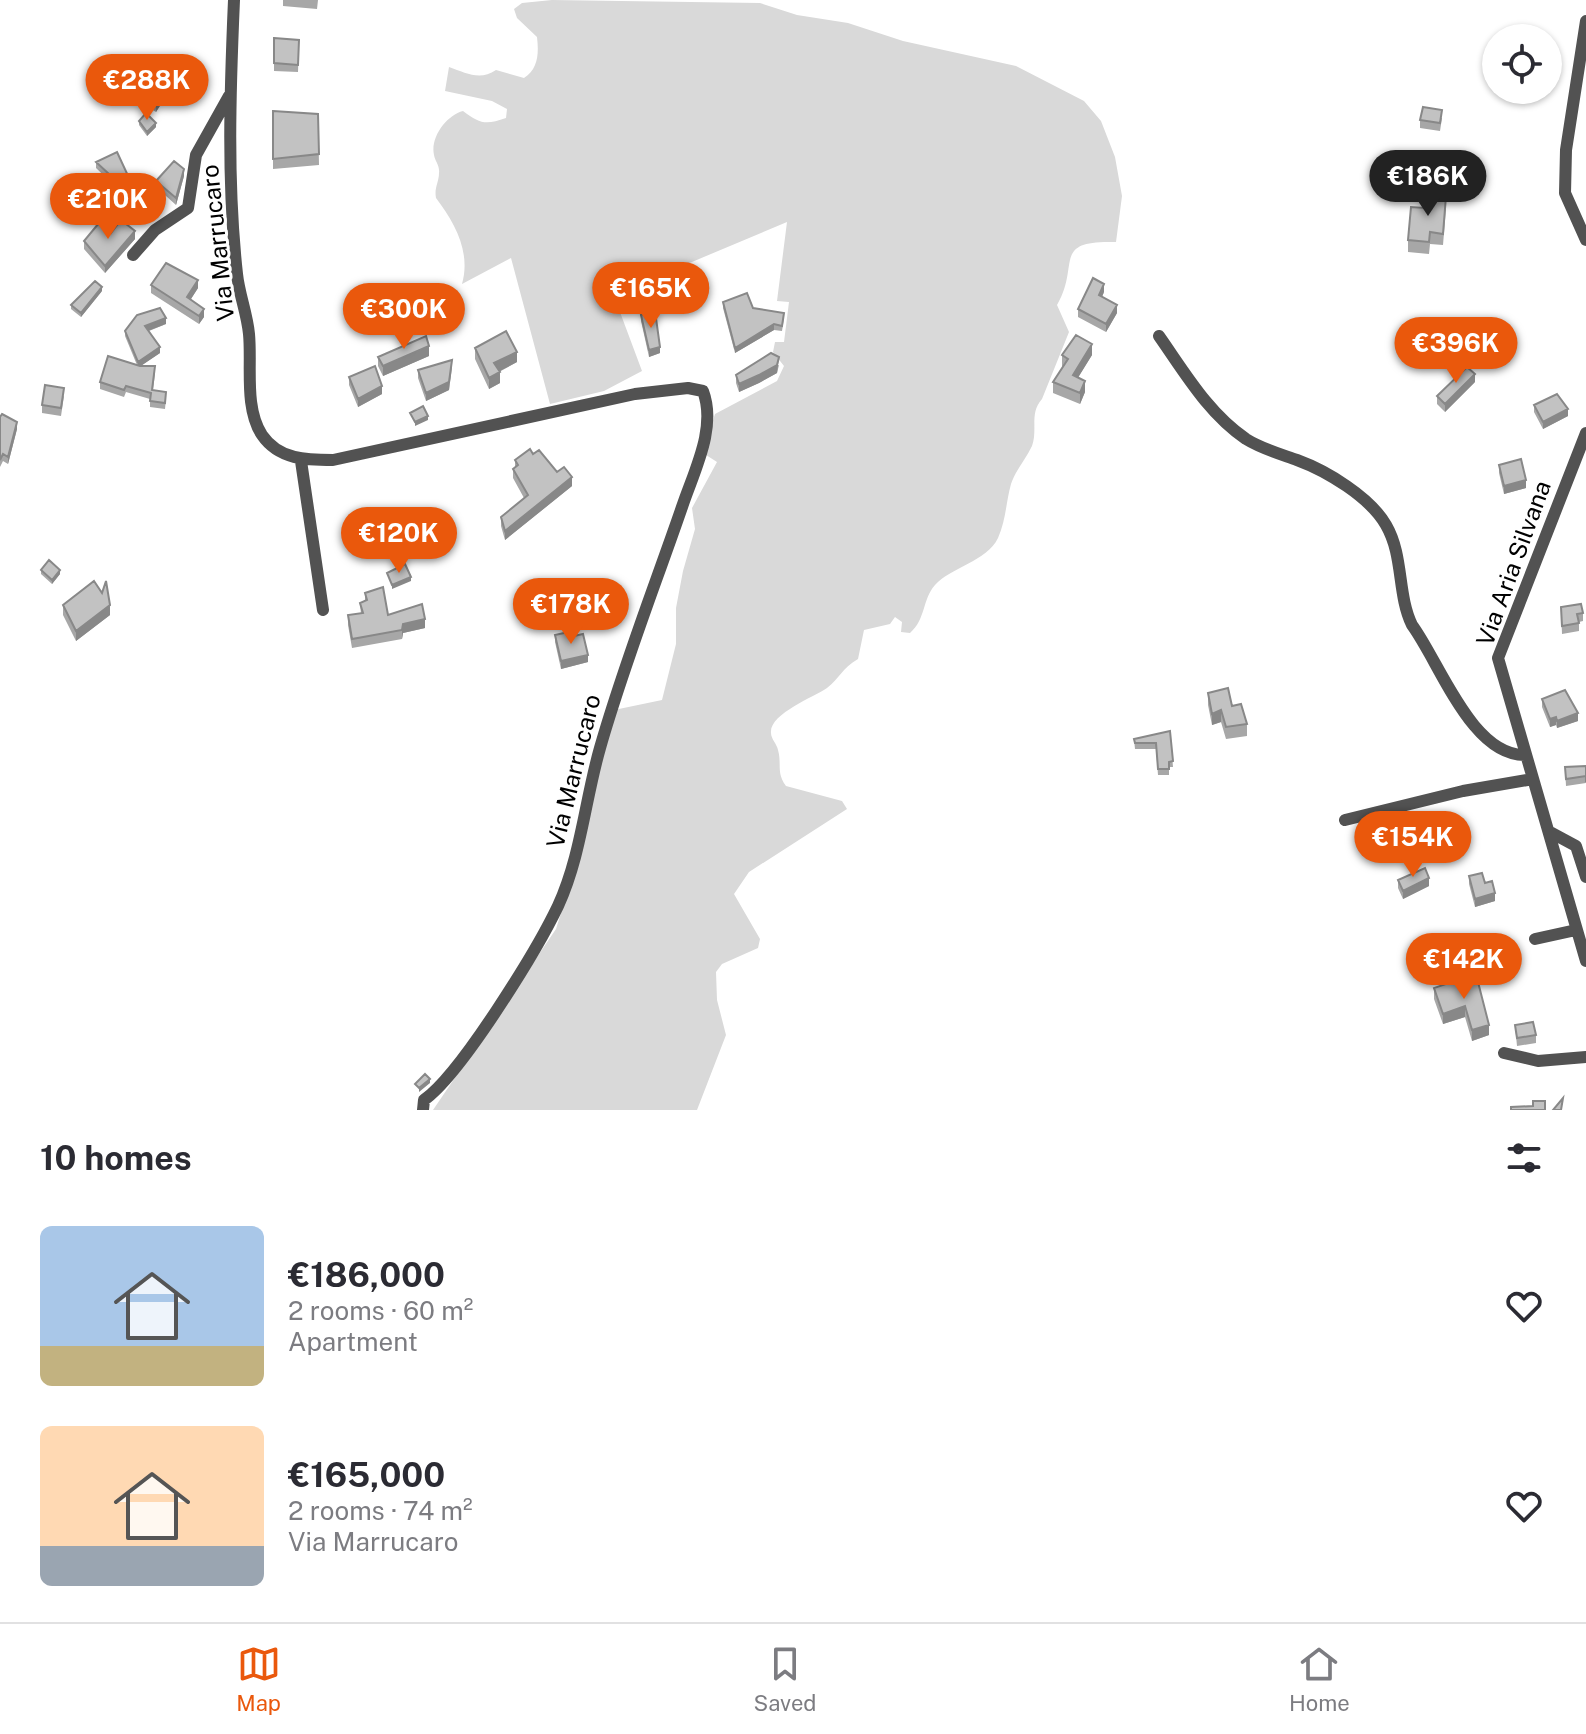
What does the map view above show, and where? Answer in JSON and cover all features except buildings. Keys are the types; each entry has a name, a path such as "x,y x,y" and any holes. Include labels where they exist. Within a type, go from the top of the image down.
{"street":[{"name":"Via Marrucaro","path":"234,0 228,145 237,277 248,325 253,416 263,437 284,454 301,461 333,460 646,392 688,388 703,391 709,407 698,459 620,679 589,786 581,838 559,904 530,956 460,1059 437,1091 424,1100 423,1110"},
{"path":"1586,21 1566,150 1565,193 1586,240"},
{"name":"Via Marrucaro","path":"133,255 155,230 188,208 196,155 230,93"},
{"path":"1159,336 1202,398 1247,440 1321,470 1371,507 1385,523 1395,544 1405,612 1473,725 1495,749 1526,755"},
{"name":"Via Aria Silvana","path":"1586,433 1498,658 1586,961"},
{"path":"301,461 323,610"},
{"path":"1345,820 1463,791 1533,779"},
{"path":"1550,832 1576,846 1586,877"},
{"path":"1535,939 1576,930"},
{"path":"1504,1053 1538,1061 1586,1057"}],"shaded area":[{"path":"552,0 760,3 797,15 848,23 903,41 1016,66 1084,101 1101,121 1115,157 1122,196 1116,242 1082,245 1071,257 1064,290 1057,305 1069,332 1038,404 1032,446 1011,484 1003,524 993,546 935,585 919,622 910,633 901,632 902,622 895,617 890,624 864,630 858,659 827,688 784,713 772,726 771,735 786,786 842,801 847,809 749,872 734,894 760,939 758,948 722,964 716,972 717,1000 726,1035 697,1110 433,1110 556,929 580,852 614,710 662,700 676,644 676,608 683,571 695,529 692,508 717,462 703,453 715,414 777,381 784,366 773,352 775,342 784,342 789,302 777,301 787,222 661,275 646,270 615,287 614,296 642,371 604,391 550,404 511,258 462,284 463,249 449,217 436,198 439,170 433,148 441,128 457,113 463,111 479,121 493,122 506,118 507,109 492,101 445,91 449,67 473,75 496,70 524,78 536,60 537,37 517,18 514,9 522,3"}]}
